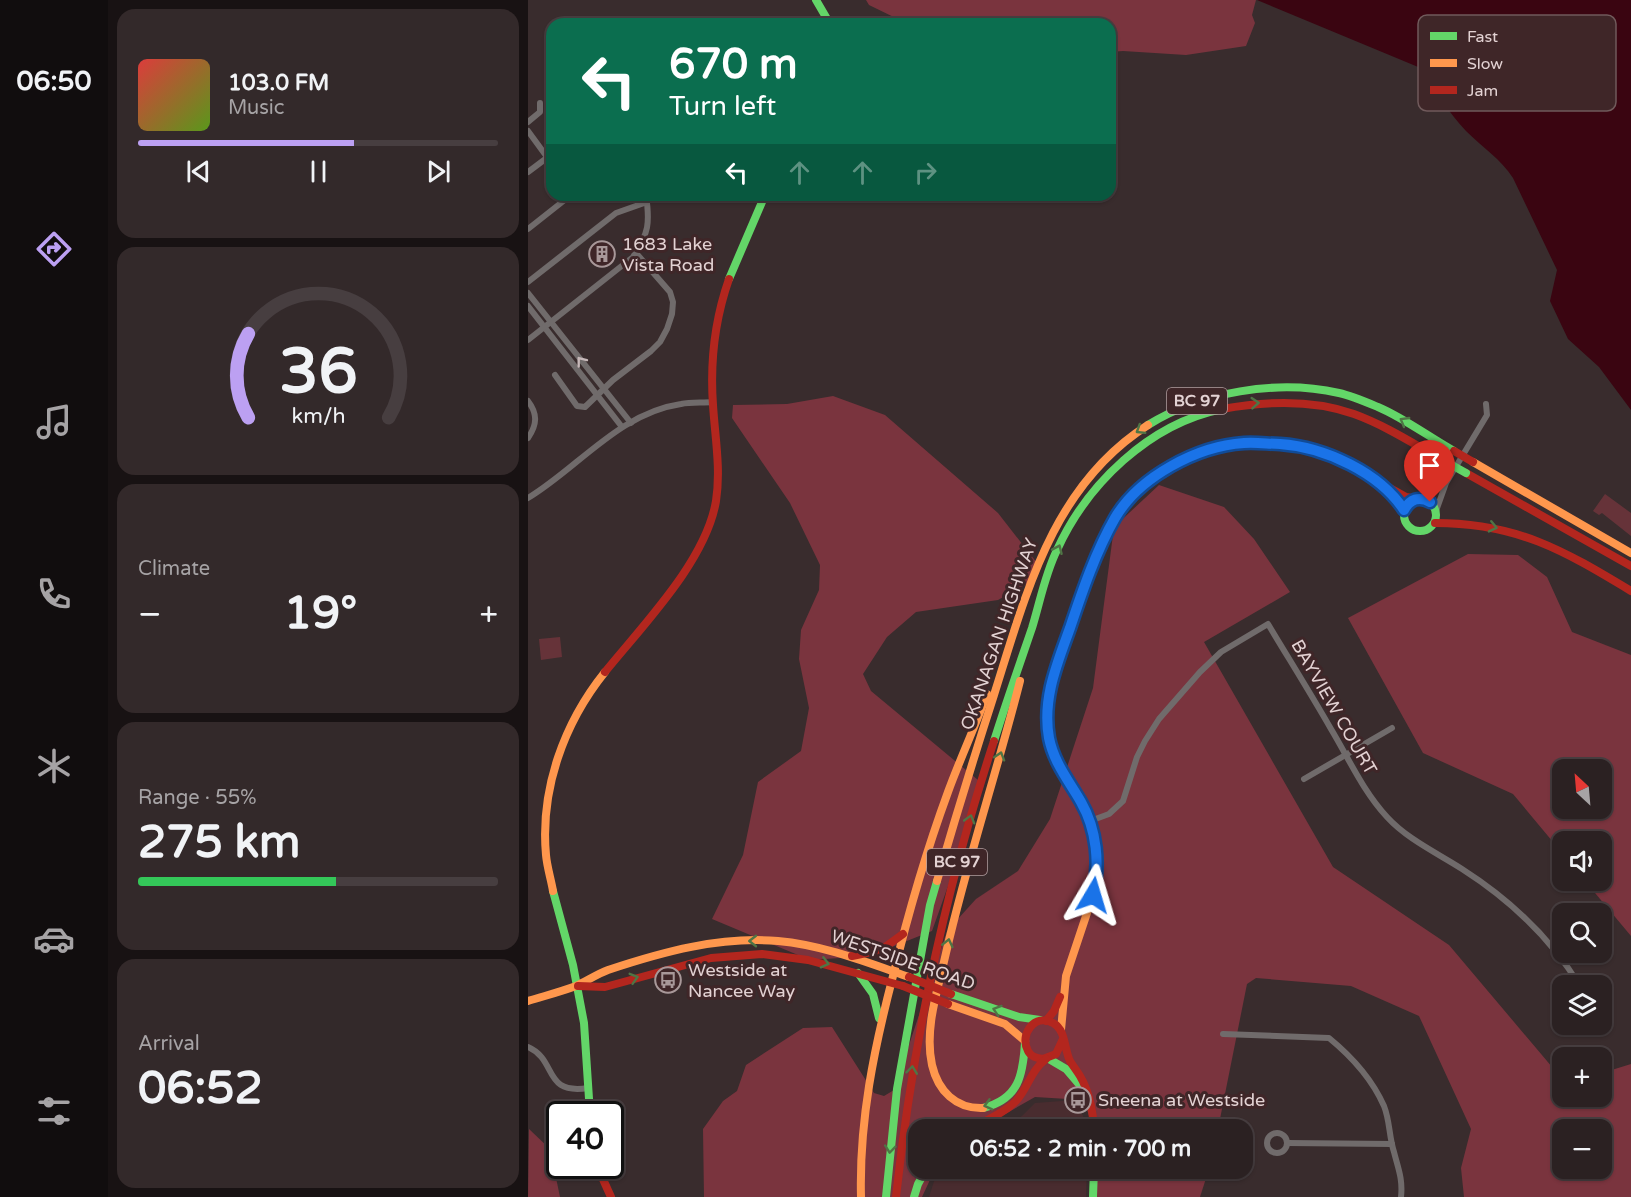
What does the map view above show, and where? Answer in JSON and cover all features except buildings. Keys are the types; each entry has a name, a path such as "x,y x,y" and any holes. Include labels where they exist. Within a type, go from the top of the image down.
{"main road":[{"path":"816,0 826,18"},
{"path":"589,1101 586,1038 577,986 546,858 550,783 563,742 589,693 685,572 702,541 712,515 717,486 711,374 717,331 727,285 762,201"},
{"name":"OKANAGAN HIGHWAY","path":"886,1197 897,1089 930,905 1024,600 1047,542 1066,508 1098,466 1131,436 1169,412 1197,401 1245,390 1284,387 1339,393 1380,408 1631,552"},
{"name":"OKANAGAN HIGHWAY","path":"896,1197 916,1038 947,897 991,748 1058,546 1077,512 1098,484 1122,461 1144,443 1190,418 1225,406 1275,402 1316,405 1358,415 1631,566"},
{"path":"1045,1021 1054,1011 1064,988 1096,881 1095,846 1090,821 1054,754 1049,739 1046,707 1054,673 1083,588 1115,518 1133,495 1165,470 1207,449 1245,442 1296,445 1329,454 1406,497 1430,502 1436,511 1435,523 1430,528 1417,531 1406,523 1404,510 1382,484"},
{"path":"1404,510 1407,504 1422,499"},
{"path":"1569,515 1631,546"},
{"path":"1435,523 1468,522 1540,540 1562,550 1631,591"},
{"path":"1559,525 1631,573"},
{"path":"861,1197 866,1107 879,1031 903,934 949,791 1024,600"},
{"path":"1039,604 1008,730 966,869 934,1005 931,1054 936,1078 949,1097 971,1108 991,1106 1014,1090 1022,1074 1025,1035 1032,1025 1045,1021 1054,1023 1062,1034 1066,1051 1080,1075 1094,1119"},
{"path":"852,956 880,950 903,934"},
{"name":"WESTSIDE ROAD","path":"528,1001 577,986 602,972 689,948 732,941 776,941 852,956 1019,1017 1045,1021"},
{"name":"WESTSIDE ROAD","path":"577,986 603,987 693,962 745,954 782,954 827,963 903,986 1005,1024 1025,1042"},
{"path":"858,973 877,1000 879,1031"},
{"path":"988,1119 1016,1101 1035,1068 1060,1051 1064,988"},
{"path":"1025,1042 1029,1053 1047,1059 1066,1070 1087,1093"},
{"path":"603,1179 611,1197"},
{"path":"914,1197 921,1179"},
{"path":"1093,1197 1094,1179"}],"street":[{"path":"528,122 540,112 540,103"},
{"path":"528,131 546,151"},
{"path":"528,172 546,158"},
{"path":"528,229 563,201"},
{"path":"528,282 616,213 642,201"},
{"path":"528,340 633,257 644,241 649,223 646,201"},
{"path":"555,375 577,406 585,407 613,380 660,342 668,329 673,302 670,292 636,253"},
{"path":"528,293 631,423"},
{"path":"528,306 622,427"},
{"path":"528,402 535,415 535,429 528,438"},
{"path":"528,498 561,476 609,435 622,427 657,410 680,404 713,402"},
{"path":"1436,511 1446,483 1483,423 1488,412 1486,404"},
{"path":"1422,499 1446,483"},
{"name":"BAYVIEW COURT","path":"1090,821 1109,814 1123,801 1137,757 1145,741 1159,719 1193,680 1221,652 1268,624 1332,730 1366,792 1388,818 1415,840 1498,893 1547,940 1573,975"},
{"path":"1304,779 1392,728"},
{"path":"1222,1034 1329,1038 1354,1060 1371,1083 1383,1106 1400,1169 1401,1197"},
{"path":"528,1047 537,1053 559,1084 571,1090 588,1088"},
{"path":"1287,1143 1392,1144"}],"shaded area":[{"path":"866,0 1256,0 1252,15 1255,23 1246,46 1186,55 1116,52 1116,18 896,18 869,5"},
{"path":"1257,0 1631,0 1631,410 1599,367 1568,339 1550,301 1557,270 1513,178 1497,159 1472,137 1450,111 1616,111 1616,15 1418,15 1418,67"},
{"path":"833,396 885,415 998,513 1037,563 1032,581 998,600 916,612 887,637 863,674 871,691 984,785 932,931 869,956 810,960 712,919 743,855 758,782 801,751 809,708 799,659 801,630 819,590 820,565 790,503 732,418 733,405 787,404"},
{"path":"1159,485 1224,507 1254,539 1290,592 1204,642 1333,867 1449,945 1552,1067 1552,1107 1612,1107 1612,1070 1631,1064 1631,1197 1464,1197 1461,1168 1471,1129 1419,1016 1351,986 1256,978 1247,984 1220,1119 1090,1119 1084,1100 1035,1097 996,1119 908,1119 908,1179 930,1179 922,1197 704,1197 703,1129 723,1101 737,1091 746,1065 803,1028 832,1027 874,1093 884,1096 894,1090 947,931 976,899 1018,871 1050,819 1093,688 1114,527"},
{"path":"1605,494 1631,513 1631,536 1602,513 1599,515 1593,511"},
{"path":"1468,554 1518,555 1547,577 1572,632 1631,655 1631,936 1612,913 1612,903 1603,903 1593,891 1612,891 1612,831 1552,831 1552,841 1513,794 1423,753 1348,618"},
{"path":"560,637 562,657 541,660 539,639"},
{"path":"1075,1100 1084,1119 1016,1119 1035,1103"},
{"path":"529,1129 546,1145 546,1179 556,1179 560,1197 528,1197"},
{"path":"935,1179 1087,1179 1086,1197 929,1197"},
{"path":"1091,1179 1206,1179 1200,1197 1092,1197"}],"traffic: fast":[{"path":"816,0 826,18"},
{"path":"729,279 762,201"},
{"path":"1148,425 1191,404 1240,391 1290,387 1315,389 1344,394 1388,411 1454,451"},
{"path":"994,741 1049,569 1057,550 1085,502 1123,460 1146,443 1170,428 1222,409"},
{"path":"1448,463 1466,473"},
{"path":"1420,499 1431,504 1436,515 1431,526 1420,531 1409,526 1404,515 1409,504 1420,499"},
{"path":"886,1197 897,1089 930,905 937,881"},
{"path":"553,891 573,965 584,1023 589,1101"},
{"path":"858,973 873,994 879,1018"},
{"path":"951,994 1019,1017 1040,1020"},
{"path":"983,1108 995,1104 1012,1092 1023,1065 1025,1043"},
{"path":"1049,1059 1066,1069 1083,1089"},
{"path":"914,1197 921,1179"},
{"path":"1093,1197 1094,1179"}],"traffic: slow":[{"path":"937,881 1018,619 1047,545 1066,511 1088,479 1115,450 1148,425"},
{"path":"1473,462 1631,553"},
{"path":"1389,490 1404,510"},
{"path":"1061,1030 1066,976 1093,895 1097,866 1090,821 1054,754 1049,739 1046,707 1054,673 1082,592"},
{"path":"553,891 547,860 545,830 551,782 567,735 590,692 605,672"},
{"path":"983,1108 973,1108 957,1102 939,1083 932,1065 930,1051 931,1023 954,919 1020,681"},
{"path":"861,1197 865,1113 886,1003 911,906 932,837 987,694"},
{"path":"528,1001 576,986 600,973 649,957 691,947 735,941 778,941 811,946 909,977"},
{"path":"948,1004 1005,1024 1025,1041"}],"traffic: jam":[{"path":"605,672 687,569 710,524 716,501 718,477 712,389 713,357 720,310 729,279"},
{"path":"1222,409 1272,403 1305,404 1338,409 1378,424 1448,463"},
{"path":"1082,592 1115,518 1133,495 1165,470 1207,449 1244,442 1296,445 1329,454 1406,497 1419,499"},
{"path":"1454,451 1473,462"},
{"path":"1466,473 1631,566"},
{"path":"1435,523 1464,524 1515,534 1561,551 1631,591"},
{"path":"896,1197 912,1081 933,966 960,853 994,741"},
{"path":"852,956 881,950 903,934"},
{"path":"578,986 605,987 711,958 762,954 808,960 903,986"},
{"path":"909,977 951,994"},
{"path":"903,986 948,1004"},
{"path":"1046,1021 1054,1011 1060,997"},
{"path":"1063,1039 1056,1054 1043,1059 1031,1055 1026,1045 1027,1032 1035,1023 1046,1021 1057,1026 1063,1035 1070,1061 1089,1096 1093,1119"},
{"path":"989,1119 1016,1101 1037,1068 1046,1059"},
{"path":"603,1179 611,1197"}],"place":[{"name":"1683 Lake Vista Road","path":"602,254"},
{"name":"Westside at Nancee Way","path":"668,980"},
{"name":"Sneena at Westside","path":"1078,1100"}],"route":[{"path":"1093,895 1097,866 1094,834 1082,803 1054,754 1049,739 1046,707 1054,673 1083,588 1115,518 1133,495 1165,470 1207,449 1245,442 1296,445 1329,454 1382,484 1404,510 1413,500 1425,499 1430,502"}]}
